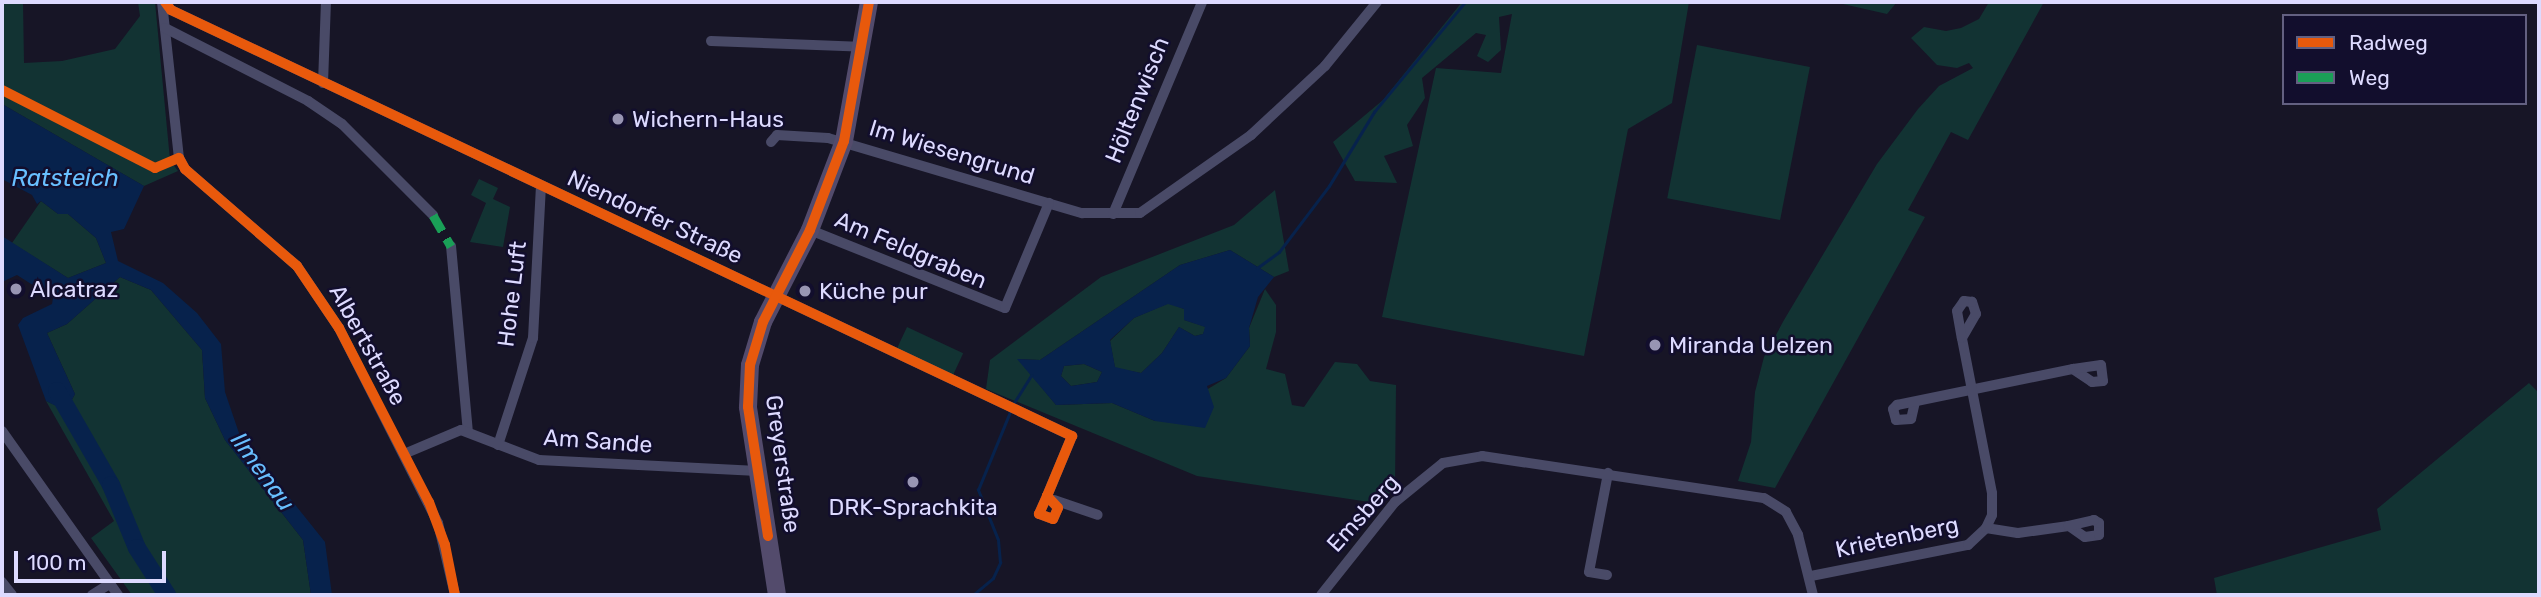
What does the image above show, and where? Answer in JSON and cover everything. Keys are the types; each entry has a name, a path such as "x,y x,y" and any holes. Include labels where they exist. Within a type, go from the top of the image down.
{"main road":[{"name":"Greyerstraße","path":"777,595 748,407 750,365 776,299 810,230 844,141 864,47 869,2"},
{"name":"Greyerstraße","path":"770,557 771,595"}],"street":[{"name":"Albertstraße","path":"164,2 179,158 185,169 297,266 340,328 439,523 455,595"},
{"name":"Niendorfer Straße","path":"164,2 171,10 323,83 776,299 1072,436 1050,498 1098,515"},
{"path":"323,83 326,2"},
{"name":"Höltenwisch","path":"1113,214 1202,2"},
{"name":"Im Wiesengrund","path":"771,142 777,135 844,141 1082,213 1140,213 1162,201 1251,135 1325,66 1377,2"},
{"path":"165,28 308,101 342,124 433,215"},
{"path":"711,41 864,47"},
{"name":"Hohe Luft","path":"498,445 533,338 541,186"},
{"name":"Im Wiesengrund","path":"997,308 1005,308 1012,300 1049,203"},
{"name":"Am Feldgraben","path":"810,230 997,308"},
{"path":"404,454 453,430 468,432 450,246"},
{"name":"Krietenberg","path":"1811,576 1968,545 1986,528 1992,515 1992,493 1962,338"},
{"path":"1915,402 2073,369"},
{"path":"2,431 118,595"},
{"name":"Am Sande","path":"468,432 539,460 758,471"},
{"name":"Emsberg","path":"1321,595 1395,502 1443,463 1482,456 1764,498 1786,512 1811,576"},
{"path":"1607,575 1589,572 1608,473"},
{"name":"Krietenberg","path":"1986,528 2018,533 2068,526"},
{"path":"1811,576 1813,595"},
{"path":"2,582 12,595"},
{"path":"92,595 111,583"}],"green space":[{"path":"2,2 23,2 24,63 62,61 115,49 140,16 138,2 155,2 170,160 178,171 144,186 2,104"},
{"path":"1462,2 1689,2 1672,103 1628,129 1584,356 1382,317 1436,68 1501,73 1512,14 1499,17 1501,50 1488,62 1477,56 1486,35 1476,33 1422,78 1425,98 1407,125 1413,146 1384,156 1397,183 1355,181 1333,142 1383,100"},
{"path":"1834,2 1897,2 1887,14"},
{"path":"1989,2 2044,2 1968,140 1951,132 1908,210 1925,217 1775,488 1738,481 1751,442 1755,392 1764,357 1784,320 1877,164 1918,109 1939,86 1973,68 1969,63 1957,68 1937,65 1911,38 1924,27 1946,31 1961,28 1979,19"},
{"path":"1697,45 1810,67 1780,220 1667,198"},
{"path":"479,179 498,188 493,199 510,207 503,247 470,242 486,203 471,195"},
{"path":"1275,190 1289,271 1274,277 1230,250 1180,265 1040,360 1018,359 1056,405 1112,403 1155,421 1226,378 1250,346 1249,328 1265,289 1276,305 1276,332 1266,369 1285,374 1292,405 1304,407 1335,362 1357,364 1370,381 1396,385 1395,489 1376,503 1197,476 986,389 990,360 1101,277 1234,225"},
{"path":"41,201 58,214 68,214 96,238 106,263 68,278 12,243"},
{"path":"120,277 151,290 202,350 205,398 225,440 303,540 311,595 132,595 91,538 114,521 46,401 66,410 75,394 47,333 67,324"},
{"path":"1169,303 1184,309 1184,320 1206,327 1203,334 1195,336 1179,327 1162,353 1141,373 1115,368 1110,341 1134,318"},
{"path":"907,327 963,353 953,375 897,349"},
{"path":"1084,364 1102,372 1097,382 1071,386 1061,376 1064,366"},
{"path":"2529,383 2539,393 2539,595 2217,595 2214,578 2381,530 2377,509"}],"water":[{"path":"2,104 144,186 124,229 111,232 118,261 163,283 197,313 221,344 225,392 240,436 325,542 332,595 311,595 303,540 225,440 205,398 202,350 151,290 120,277 67,324 47,333 75,394 66,411 46,401 18,325 23,318 52,304 53,298 17,275 2,282 2,236 68,278 106,263 96,238 68,214 58,214 41,201 37,204 32,195 2,179"},
{"path":"1230,250 1274,277 1258,297 1249,328 1250,346 1226,378 1207,386 1214,407 1205,428 1155,421 1112,403 1056,405 1017,359 1040,360 1180,265","holes":["1168,304 1184,309 1184,320 1205,327 1203,334 1195,336 1179,327 1162,353 1141,373 1115,367 1110,340 1134,318","1084,364 1102,372 1097,382 1071,386 1061,376 1064,366"]}],"waterway":[{"path":"1257,268 1279,252 1329,186 1374,112 1465,2"},
{"path":"1012,406 1031,376"},
{"path":"57,391 111,485 137,548 167,595"},
{"path":"973,595 993,578 1000,563 998,540 978,490 1010,412"}],"marked path":[{"path":"433,215 451,246"}],"cycle path":[{"path":"165,2 171,10 1072,436 1047,496 1058,508 1053,519 1039,514 1047,496"},
{"path":"768,536 748,407 750,365 763,322 810,230 844,141 869,2"},
{"path":"2,90 155,168 179,158 185,169 297,266 339,328 429,502 445,545 455,595"}],"place":[{"name":"Wichern-Haus","path":"618,119"},
{"name":"Alcatraz","path":"16,289"},
{"name":"Küche pur","path":"805,291"},
{"name":"Miranda Uelzen","path":"1655,345"},
{"name":"DRK-Sprachkita","path":"913,482"}],"water label":[{"name":"Ratsteich","path":"65,179"},
{"name":"Ilmenau","path":"262,472"}]}
